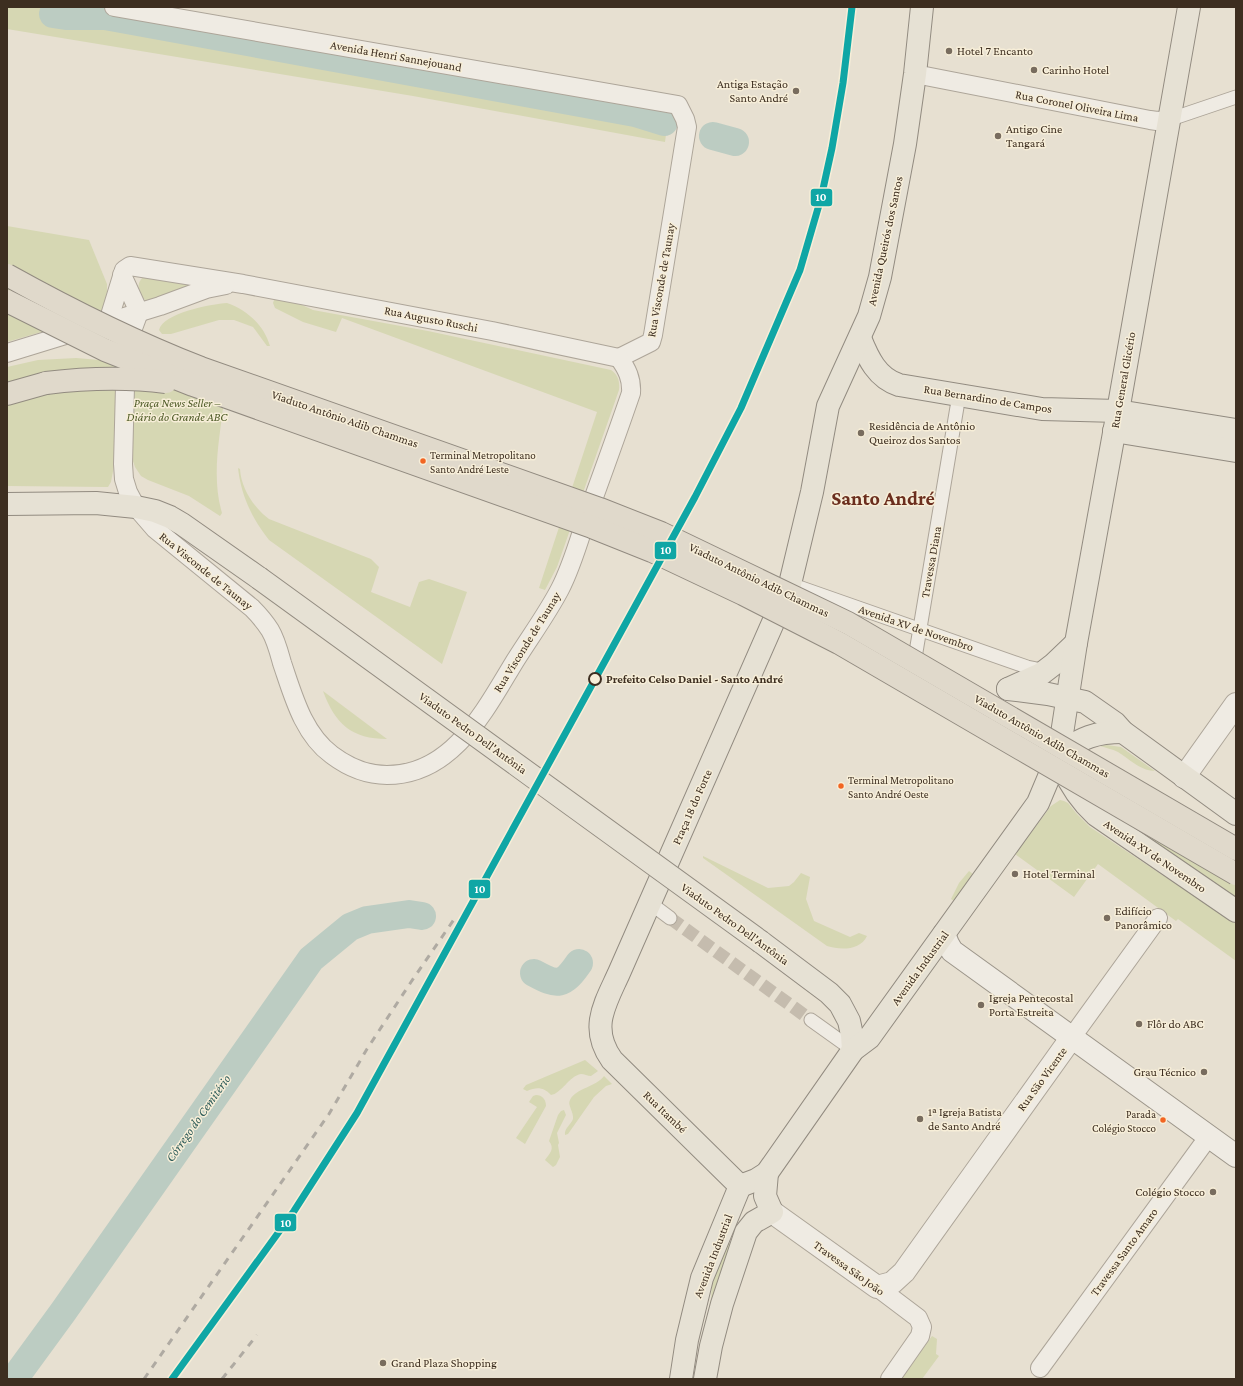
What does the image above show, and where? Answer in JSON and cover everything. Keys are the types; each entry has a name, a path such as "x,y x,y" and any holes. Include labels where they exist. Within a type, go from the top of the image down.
{"highway":[{"name":"Viaduto Antônio Adib Chammas","path":"7,276 87,318 158,352 600,509 668,536 848,624 1236,849"},
{"name":"Viaduto Antônio Adib Chammas","path":"7,301 105,350 193,385 592,527 652,551 743,594 839,643 1236,874"},
{"path":"7,394 46,383 98,378 147,380 193,385"}],"main road":[{"name":"Avenida Queirós dos Santos","path":"790,584 812,492 827,410 860,338 876,296 905,144 915,74 922,7"},
{"name":"Rua General Glicério","path":"1059,753 1076,643 1189,7"},
{"name":"Rua Bernardino de Campos","path":"860,338 873,365 882,377 899,385 1116,421 1236,451"},
{"name":"Rua Bernardino de Campos","path":"1116,421 1236,430"},
{"name":"Viaduto Pedro Dell'Antônia","path":"7,504 96,503 136,507 155,511 182,524 259,578 761,942 828,993 840,1004 849,1021 853,1050"},
{"name":"Praça 18 do Forte","path":"600,1032 602,1012 790,584"},
{"path":"1076,643 1041,674 1008,689 1080,700 1090,705 1115,722 1123,732 1236,814"},
{"path":"1059,753 1088,737 1099,734 1123,732"},
{"name":"Avenida XV de Novembro","path":"1059,753 1062,768 1073,790 1086,806 1096,815 1236,911"},
{"name":"Avenida Industrial","path":"705,1379 711,1346 722,1304 746,1232 754,1222 772,1212 765,1196 764,1189 767,1174 853,1050 869,1038 1038,804 1059,753"},
{"name":"Rua Itambé","path":"600,1032 604,1047 615,1064 740,1186"},
{"name":"Avenida Industrial","path":"681,1379 687,1340 702,1278 740,1186 767,1174"},
{"path":"740,1186 746,1232"}],"street":[{"name":"Avenida Henri Sannejouand","path":"114,7 678,105"},
{"name":"Rua Coronel Oliveira Lima","path":"915,74 1157,121 1168,120 1236,97"},
{"name":"Rua Visconde de Taunay","path":"139,312 126,347 123,464 124,479 128,492 136,507 155,529 252,608 262,619 270,631 276,645 299,711 318,742 331,755 346,764 380,775 398,775 415,771 432,764 448,754 461,741 486,709 560,589 631,393 630,377 625,366 618,358 651,342 653,335 687,127 686,119 678,105"},
{"name":"Rua Augusto Ruschi","path":"122,275 124,270 130,266 243,284 492,331 618,358"},
{"path":"122,275 139,312"},
{"path":"108,322 122,275"},
{"name":"Rua Augusto Ruschi","path":"7,353 108,322 206,289 226,285 243,284"},
{"path":"27,347 60,343 82,343 126,347"},
{"name":"Travessa Diana","path":"915,658 960,395"},
{"name":"Avenida XV de Novembro","path":"790,584 1027,667 1037,669 1041,674"},
{"path":"1184,777 1236,704"},
{"path":"650,903 670,918"},
{"name":"Rua São Vicente","path":"877,1287 892,1283 904,1272 1158,918"},
{"path":"944,934 952,950 1236,1156"},
{"path":"811,1020 853,1050"},
{"name":"Travessa Santo Amaro","path":"1040,1368 1209,1136"},
{"name":"Travessa São João","path":"772,1212 918,1318 922,1327 920,1336 890,1379"}],"green space":[{"path":"7,7 77,7 658,112 663,114 667,127 665,142 413,96 7,29"},
{"path":"7,226 89,240 107,284 107,292 103,310 65,325 7,342"},
{"path":"144,277 189,284 191,286 147,301 141,296 139,289 139,282"},
{"path":"278,299 302,305 313,310 428,331 611,370 617,376 619,381 619,390 557,567 545,590 539,588 597,412 342,318 336,332 303,322 275,308 273,303 274,300"},
{"path":"227,303 248,314 254,319 264,331 270,346 267,346 253,327 234,320 219,320 171,334 162,334 159,330 162,324 169,319 188,310"},
{"name":"Praça News Seller – Diário do Grande ABC","path":"76,358 111,361 118,368 114,466 111,482 108,487 7,486 7,367 38,360"},
{"name":"Praça News Seller – Diário do Grande ABC","path":"133,360 224,400 217,456 217,485 222,513 220,516 189,496 141,476 135,467 132,458"},
{"path":"238,468 240,469 243,483 249,497 258,509 269,519 371,559 379,567 371,592 410,607 419,582 429,579 467,592 442,664 269,540 257,524 248,506 239,478"},
{"path":"323,691 387,739 364,736 355,733 346,727 339,721 333,712"},
{"path":"1107,745 1121,747 1155,771 1140,767 1118,752 1100,746"},
{"path":"1060,800 1068,803 1090,827 1236,924 1236,961 1178,919 1176,921 1098,864 1074,897 1015,854 1051,806"},
{"path":"1111,814 1236,884 1236,900"},
{"path":"703,856 768,888 789,886 801,873 810,877 806,899 814,921 850,937 859,933 867,936 864,941 855,947 844,949 827,946 703,858"},
{"path":"969,871 973,874 954,901 951,899 959,883"},
{"path":"585,1060 598,1071 591,1076 581,1074 577,1075 555,1094 551,1095 540,1088 527,1091 523,1089 526,1085"},
{"path":"604,1076 612,1084 606,1086 594,1097 568,1134 565,1135 566,1130 573,1119 573,1114 569,1104 570,1100 581,1090 596,1083"},
{"path":"536,1095 543,1098 546,1106 525,1144 516,1138 537,1107 529,1102 533,1096"},
{"path":"564,1110 566,1115 557,1133 560,1157 556,1165 553,1167 545,1160 552,1149 549,1141 558,1115"},
{"path":"727,1242 733,1245 696,1379 694,1379 711,1299 712,1283"},
{"path":"932,1336 937,1339 936,1354 939,1356 922,1379 901,1379"}],"waterway":[{"path":"53,14 66,16 105,16 635,113 664,122"},
{"path":"713,136 735,142"},
{"name":"Córrego do Cemitério","path":"14,1379 63,1312 311,959 350,927 367,920 409,914 422,916"},
{"name":"Córrego do Cemitério","path":"534,973 549,980 560,982 569,976 579,963"}],"tunnel":[{"path":"670,918 811,1020"}],"railway":[{"path":"144,1379 329,1114 367,1049 455,918"},
{"path":"222,1379 257,1335"}],"transit line":[{"name":"10","path":"172,1379 294,1211 357,1113 695,497 741,408 800,270 821,198 832,148 843,83 852,7"}],"place":[{"name":"Hotel 7 Encanto","path":"949,51"},
{"name":"Carinho Hotel","path":"1034,70"},
{"name":"Antiga Estação Santo André","path":"796,91"},
{"name":"Antigo Cine Tangará","path":"998,136"},
{"name":"Residência de Antônio Queiroz dos Santos","path":"861,433"},
{"name":"Terminal Metropolitano Santo André Leste","path":"423,461"},
{"name":"Prefeito Celso Daniel - Santo André","path":"595,679"},
{"name":"Terminal Metropolitano Santo André Oeste","path":"841,786"},
{"name":"Hotel Terminal","path":"1015,874"},
{"name":"Edifício Panorâmico","path":"1107,918"},
{"name":"Igreja Pentecostal Porta Estreita","path":"981,1005"},
{"name":"Flôr do ABC","path":"1139,1024"},
{"name":"Grau Técnico","path":"1204,1072"},
{"name":"1ª Igreja Batista de Santo André","path":"920,1119"},
{"name":"Parada Colégio Stocco","path":"1163,1120"},
{"name":"Colégio Stocco","path":"1213,1192"},
{"name":"Grand Plaza Shopping","path":"383,1363"}],"district":[{"name":"Santo André","path":"883,498"}]}
